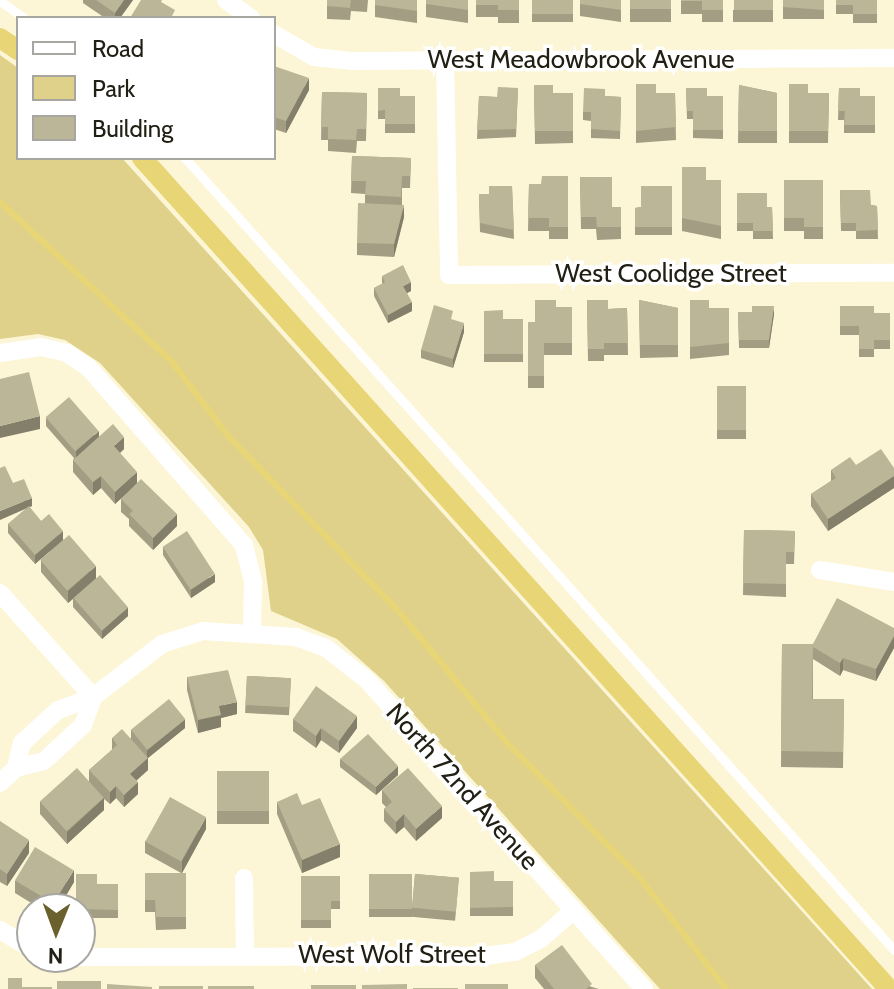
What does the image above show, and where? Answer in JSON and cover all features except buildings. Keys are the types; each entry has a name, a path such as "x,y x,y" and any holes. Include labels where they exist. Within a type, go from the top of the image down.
{"street":[{"path":"226,0 248,16"},
{"name":"West Meadowbrook Avenue","path":"276,35 314,57 445,60 894,58"},
{"name":"West Coolidge Street","path":"445,60 449,275 894,273"},
{"path":"0,353 41,347 67,353 88,367 244,545 253,582 252,631"},
{"path":"820,570 894,582"},
{"path":"0,593 93,697"},
{"name":"North 72nd Avenue","path":"93,697 162,644 203,631 252,631 296,637 346,660 644,989"},
{"path":"16,768 22,743 58,710 93,697"},
{"path":"0,783 16,768 44,761 83,725 93,697"},
{"path":"244,878 245,956"},
{"name":"West Wolf Street","path":"96,957 515,952 542,938 573,911"}],"lane":[{"path":"0,1 21,16"},
{"path":"187,160 894,950"}],"green space":[{"path":"0,55 16,67 16,160 124,160 872,989 660,989 384,681 337,639 271,611 263,550 249,527 100,363 65,340 38,334 0,339"}],"waterway":[{"path":"0,38 16,49"},
{"path":"144,160 889,989"},
{"path":"0,202 172,362 230,438 400,613 508,744 640,878 726,989"}]}
